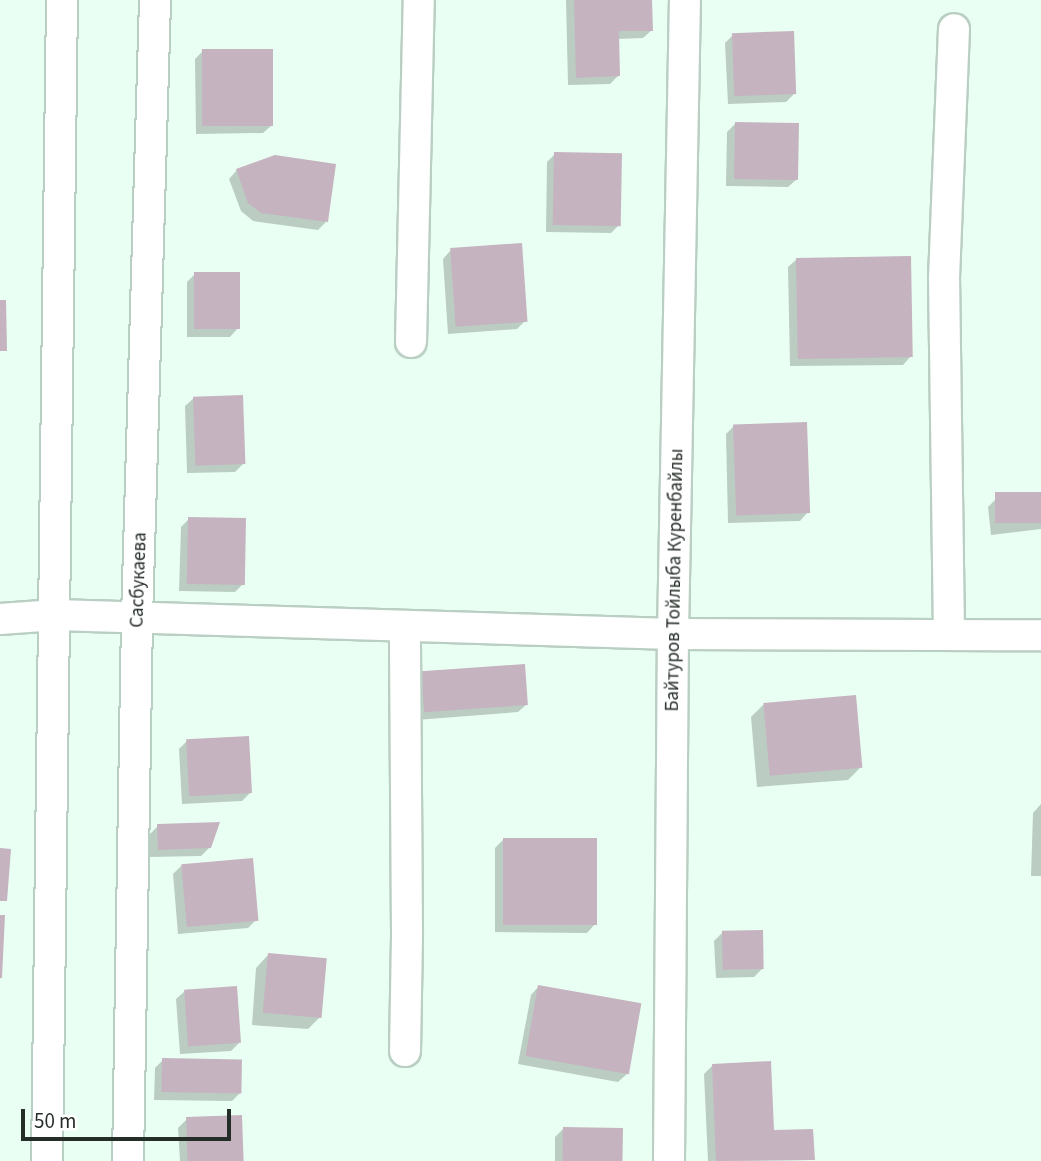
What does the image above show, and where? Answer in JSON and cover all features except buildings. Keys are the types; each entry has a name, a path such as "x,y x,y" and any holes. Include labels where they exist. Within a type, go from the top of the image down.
{"street":[{"path":"47,1161 62,0"},
{"name":"Сасбукаева","path":"128,1161 137,618 155,0"},
{"path":"411,342 419,0"},
{"name":"Байтуров Тойлыба Куренбайлы","path":"669,1161 673,634 685,0"},
{"path":"949,634 944,278 954,29"},
{"path":"0,619 56,615 673,634 1041,635"},
{"path":"405,626 405,1051"}]}
